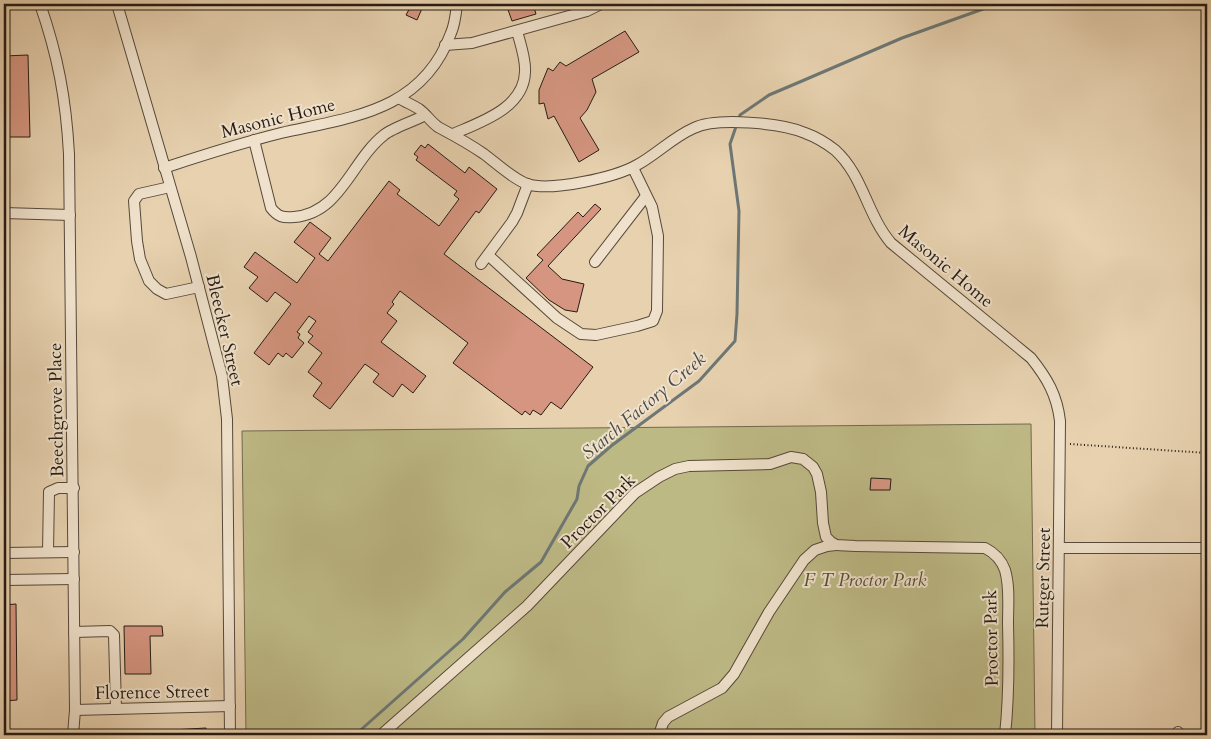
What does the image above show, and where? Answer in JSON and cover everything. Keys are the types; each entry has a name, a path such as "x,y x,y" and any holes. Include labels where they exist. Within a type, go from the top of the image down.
{"street":[{"name":"Beechgrove Place","path":"40,4 50,33 62,84 67,124 74,488 75,710 73,735"},
{"name":"Bleecker Street","path":"116,4 199,287 222,376 227,419 230,735"},
{"name":"Masonic Home","path":"164,168 226,147 367,113 399,98 424,78 434,66 452,33 458,4"},
{"path":"445,45 472,43 587,11 601,4"},
{"path":"453,134 506,108 523,86 526,71 517,31"},
{"path":"399,98 419,109 437,126 453,134 528,184 517,213 484,259 556,318 581,334 596,335 637,326 653,320 657,311 658,236 652,207 633,168"},
{"path":"254,140 271,208 283,218 305,216 320,209 334,197 370,147 386,133 426,115"},
{"name":"Masonic Home","path":"528,184 546,186 584,182 633,168 683,133 696,126 710,123 770,125 804,132 823,142 846,162 859,183 881,232 891,243 1031,358 1043,373 1055,395 1060,421"},
{"path":"170,186 139,194 134,201 140,259 149,282 166,294 199,287"},
{"path":"595,262 646,196"},
{"path":"4,213 70,215"},
{"name":"Rutger Street","path":"1058,735 1060,421"},
{"name":"Proctor Park","path":"381,735 527,606 635,494 659,476 675,469 689,466 770,464 791,457 803,459 813,467 817,474 823,503 824,530 831,542 836,545"},
{"path":"48,552 49,492 58,488 74,488"},
{"name":"Proctor Park","path":"659,735 663,723 668,717 722,688 734,674 769,612 804,560 816,550 836,545 957,546 985,548 994,552 1005,570 1008,592 1009,690 1005,735"},
{"path":"1059,548 1207,548"},
{"path":"4,553 74,552"},
{"path":"4,580 74,579"},
{"path":"74,632 110,631 114,634 116,709"},
{"name":"Florence Street","path":"75,710 230,706"}],"path":[{"path":"1060,443 1207,453"}],"green space":[{"name":"F T Proctor Park","path":"1031,424 1035,735 246,735 242,431"}],"building":[{"path":"412,4 424,4 417,20 406,15"},
{"path":"506,4 533,4 536,14 512,21"},
{"path":"625,31 639,52 592,79 596,92 587,110 580,118 599,150 579,162 554,116 548,119 544,103 539,104 539,90 548,68 553,71 560,62 566,66"},
{"path":"28,55 30,137 9,137 9,151 4,151 4,56"},
{"path":"428,144 465,173 469,167 497,189 479,213 476,211 444,254 593,367 561,409 551,402 541,415 533,410 530,415 525,411 522,415 453,363 468,343 400,291 387,313 397,321 381,342 426,376 413,393 402,384 393,397 373,382 379,374 365,364 330,409 313,396 322,383 308,372 322,353 308,342 313,336 308,332 316,321 309,316 297,332 300,334 298,338 304,343 292,358 286,353 283,357 278,353 269,365 254,353 291,304 275,292 267,302 249,288 258,277 244,267 255,252 297,283 315,258 294,242 310,222 331,238 319,254 328,261 389,181 400,190 397,194 439,226 459,199 454,195 457,191 416,160 418,157 414,154 421,145 425,148"},
{"path":"595,204 601,209 548,266 562,279 584,284 577,312 565,310 549,300 526,278 543,260 537,255 578,212 583,217"},
{"path":"871,478 891,479 890,490 870,490"},
{"path":"16,604 17,700 4,701 4,605"},
{"path":"124,626 162,626 163,636 150,636 151,674 125,674"},
{"path":"206,728 206,735 172,735 172,730"}],"waterway":[{"name":"Starch Factory Creek","path":"355,735 463,639 505,592 541,562 577,499 579,486 588,466 611,446 699,381 735,341 739,211 730,144 740,115 769,95 902,38 997,4"}]}
